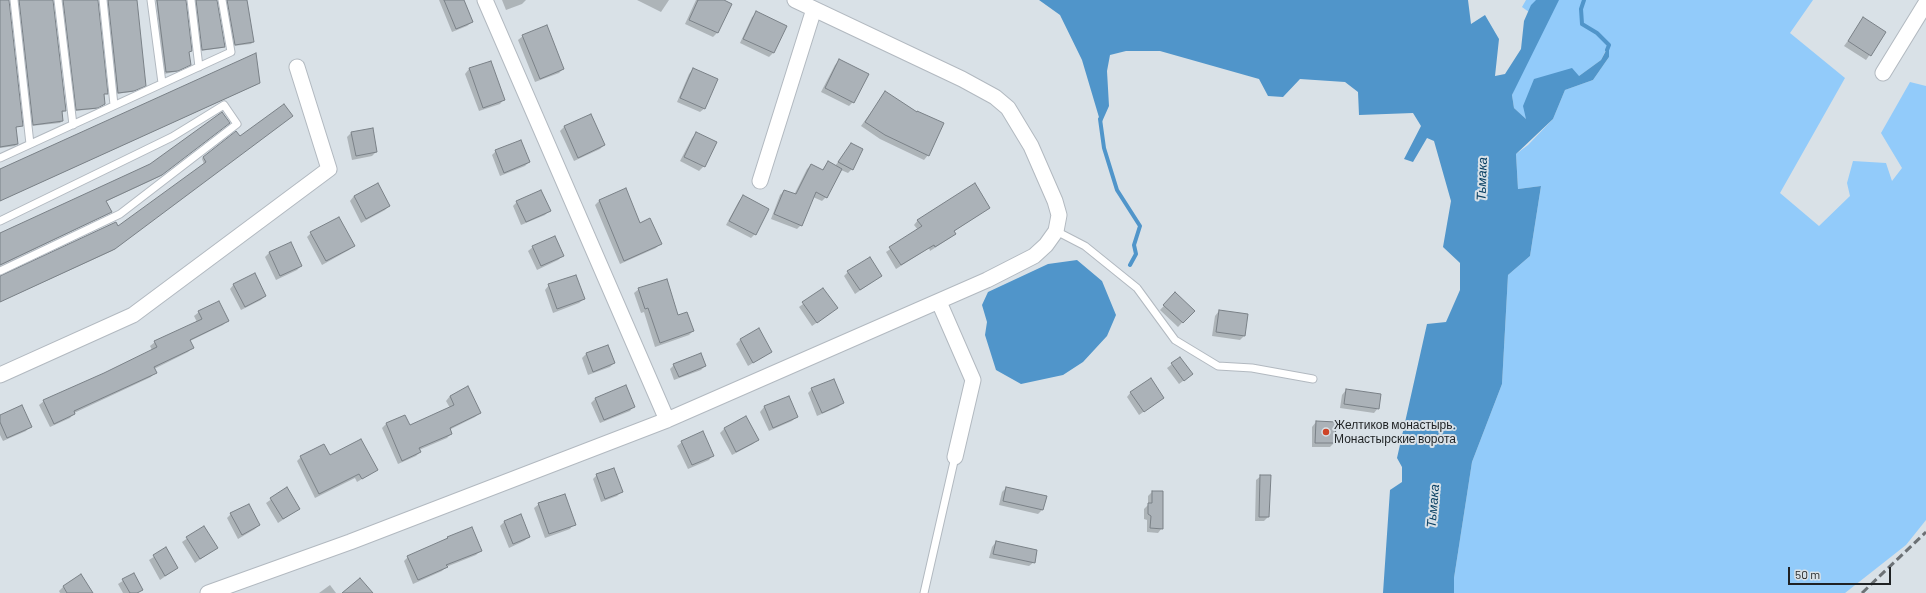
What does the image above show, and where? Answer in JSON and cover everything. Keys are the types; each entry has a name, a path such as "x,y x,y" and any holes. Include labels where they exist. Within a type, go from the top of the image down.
{"street":[{"path":"485,0 667,420"},
{"path":"208,593 350,542 667,420 939,302 1034,256 1046,245 1056,231 1059,215 1044,174 1028,140 1008,108 995,97 962,79 795,0"},
{"path":"1883,73 1926,3"},
{"path":"760,181 814,9"},
{"path":"0,375 133,315 329,169 297,67"},
{"path":"939,302 973,380 955,457"}],"lane":[{"path":"14,0 30,144"},
{"path":"58,0 73,124"},
{"path":"103,0 114,105"},
{"path":"151,0 162,83"},
{"path":"191,0 198,67"},
{"path":"0,158 231,52 222,0"},
{"path":"0,221 172,136 224,104 237,124 120,214 0,271"},
{"path":"1056,231 1085,246 1137,288 1175,340 1218,366 1252,368 1314,379"},
{"path":"924,593 955,457"}],"shaded area":[{"path":"1526,0 1813,0 1790,33 1845,78 1780,193 1819,226 1850,196 1847,183 1853,161 1886,163 1892,181 1902,168 1881,133 1910,82 1926,86 1926,520 1906,545 1845,593 1454,593 1454,578 1472,462 1502,384 1508,275 1530,256 1541,186 1518,189 1516,154 1528,145 1553,119 1565,90 1593,80 1609,57 1608,46 1601,60 1579,76 1527,120 1514,108 1512,95 1540,20 1522,7"}],"water":[{"name":"Тьмака","path":"1039,0 1468,0 1471,24 1485,15 1499,39 1495,76 1505,74 1521,49 1524,21 1531,5 1536,0 1559,0 1512,95 1514,108 1526,119 1523,106 1534,79 1572,68 1579,76 1601,60 1609,45 1609,57 1593,80 1565,90 1553,119 1516,154 1518,189 1541,186 1530,256 1508,275 1502,384 1472,462 1454,578 1454,593 1383,593 1390,490 1402,482 1402,467 1397,458 1427,324 1446,322 1460,290 1460,263 1443,247 1451,201 1434,141 1427,138 1413,162 1404,159 1421,126 1413,113 1359,115 1358,92 1345,82 1300,79 1283,97 1268,96 1259,79 1160,51 1126,51 1110,55 1107,71 1109,106 1101,124 1082,60 1060,15"},
{"path":"1077,260 1102,281 1116,315 1107,336 1083,362 1063,375 1021,384 996,370 985,335 987,322 982,305 988,292 1048,264"}],"building":[{"path":"0,0 9,0 23,126 16,127 18,144 0,147"},
{"path":"19,0 53,0 66,111 62,111 63,121 33,125"},
{"path":"63,0 98,0 108,94 104,94 105,104 98,108 76,110"},
{"path":"108,0 137,0 146,86 134,91 118,93"},
{"path":"157,0 186,0 192,51 189,52 191,65 178,71 166,72"},
{"path":"196,0 217,0 225,47 202,50"},
{"path":"227,0 247,0 254,42 235,45"},
{"path":"444,0 464,0 473,22 456,29"},
{"path":"698,0 724,0 732,4 718,33 689,20"},
{"path":"756,11 787,26 774,53 743,39"},
{"path":"1863,17 1886,32 1871,56 1848,41"},
{"path":"547,25 564,69 540,79 522,35"},
{"path":"256,53 260,83 0,201 0,169"},
{"path":"839,59 869,74 854,103 825,88"},
{"path":"491,61 505,100 483,108 469,68"},
{"path":"693,68 718,79 705,109 680,98"},
{"path":"885,91 917,112 944,123 929,156 885,135 865,122"},
{"path":"284,104 293,116 115,249 0,302 0,276 116,222 118,226 206,162 203,157 236,131 240,136"},
{"path":"222,112 230,123 162,175 106,201 112,212 0,265 0,233 150,164"},
{"path":"591,114 605,145 578,158 564,126"},
{"path":"373,128 377,152 356,156 351,132"},
{"path":"696,132 717,142 705,167 684,157"},
{"path":"521,140 530,162 504,173 495,150"},
{"path":"851,143 863,149 853,170 838,162"},
{"path":"828,161 842,169 827,198 816,192 802,226 774,214 784,190 796,194 811,164 823,170"},
{"path":"378,183 390,206 366,219 354,196"},
{"path":"975,183 990,208 954,231 956,234 935,247 934,245 901,265 889,247 922,226 917,220"},
{"path":"626,188 640,223 650,218 662,244 624,261 599,200"},
{"path":"541,190 551,211 526,222 516,201"},
{"path":"743,195 769,209 756,235 729,221"},
{"path":"339,217 355,246 326,261 310,232"},
{"path":"555,236 564,256 541,266 532,246"},
{"path":"291,242 302,266 280,276 269,252"},
{"path":"870,257 882,276 860,290 847,271"},
{"path":"255,273 266,296 245,307 233,284"},
{"path":"576,275 585,299 557,309 548,284"},
{"path":"667,279 678,315 687,312 694,331 660,343 648,308 645,309 638,288"},
{"path":"823,288 838,308 817,323 802,302"},
{"path":"1175,292 1195,311 1183,323 1163,305"},
{"path":"219,301 229,321 190,340 194,348 154,367 157,373 74,411 75,414 54,424 43,400 104,373 157,347 154,341 202,319 198,311"},
{"path":"1219,310 1248,314 1245,336 1216,332"},
{"path":"759,328 772,352 753,363 740,339"},
{"path":"608,345 615,363 593,372 586,353"},
{"path":"701,353 706,366 679,377 673,364"},
{"path":"1180,357 1193,374 1184,381 1171,363"},
{"path":"1151,378 1164,398 1144,412 1130,392"},
{"path":"834,379 844,403 822,413 811,388"},
{"path":"626,385 635,407 604,420 595,398"},
{"path":"468,386 481,413 450,428 452,434 419,448 421,452 402,461 386,423 405,415 410,425 454,405 450,396"},
{"path":"1346,389 1381,394 1379,409 1344,404"},
{"path":"789,396 798,417 773,428 764,406"},
{"path":"22,405 32,427 7,438 0,422 0,415"},
{"path":"746,416 759,440 736,452 724,428"},
{"name":"Желтиков монастырь. Монастырские ворота","path":"1316,421 1336,422 1335,443 1315,443"},
{"path":"703,431 714,456 692,465 681,441"},
{"path":"361,439 378,470 362,479 359,474 319,494 300,456 324,444 330,455"},
{"path":"614,468 623,492 605,499 596,474"},
{"path":"1260,475 1271,475 1269,517 1259,517"},
{"path":"287,487 300,509 283,519 270,498"},
{"path":"1006,487 1047,496 1043,510 1003,501"},
{"path":"1152,491 1163,491 1163,529 1150,528 1151,516 1148,514 1148,503 1152,503"},
{"path":"565,494 576,525 549,534 538,503"},
{"path":"249,504 260,525 242,535 230,513"},
{"path":"521,514 530,537 513,544 504,521"},
{"path":"204,526 218,548 200,559 186,537"},
{"path":"472,527 482,551 446,565 448,567 418,580 407,556"},
{"path":"996,541 1037,550 1035,563 993,554"},
{"path":"166,547 178,568 165,576 153,555"},
{"path":"134,573 143,590 137,593 130,593 122,579"},
{"path":"81,574 93,593 67,593 63,586"},
{"path":"360,578 373,593 342,593"}],"waterway":[{"path":"1584,0 1581,9 1582,24 1597,33 1609,45 1607,50"},
{"path":"1100,119 1104,148 1117,190 1140,226 1134,245 1136,254 1130,265"}],"railway":[{"path":"1862,593 1926,532"}],"place":[{"name":"Желтиков монастырь. Монастырские ворота","path":"1326,432"}]}
